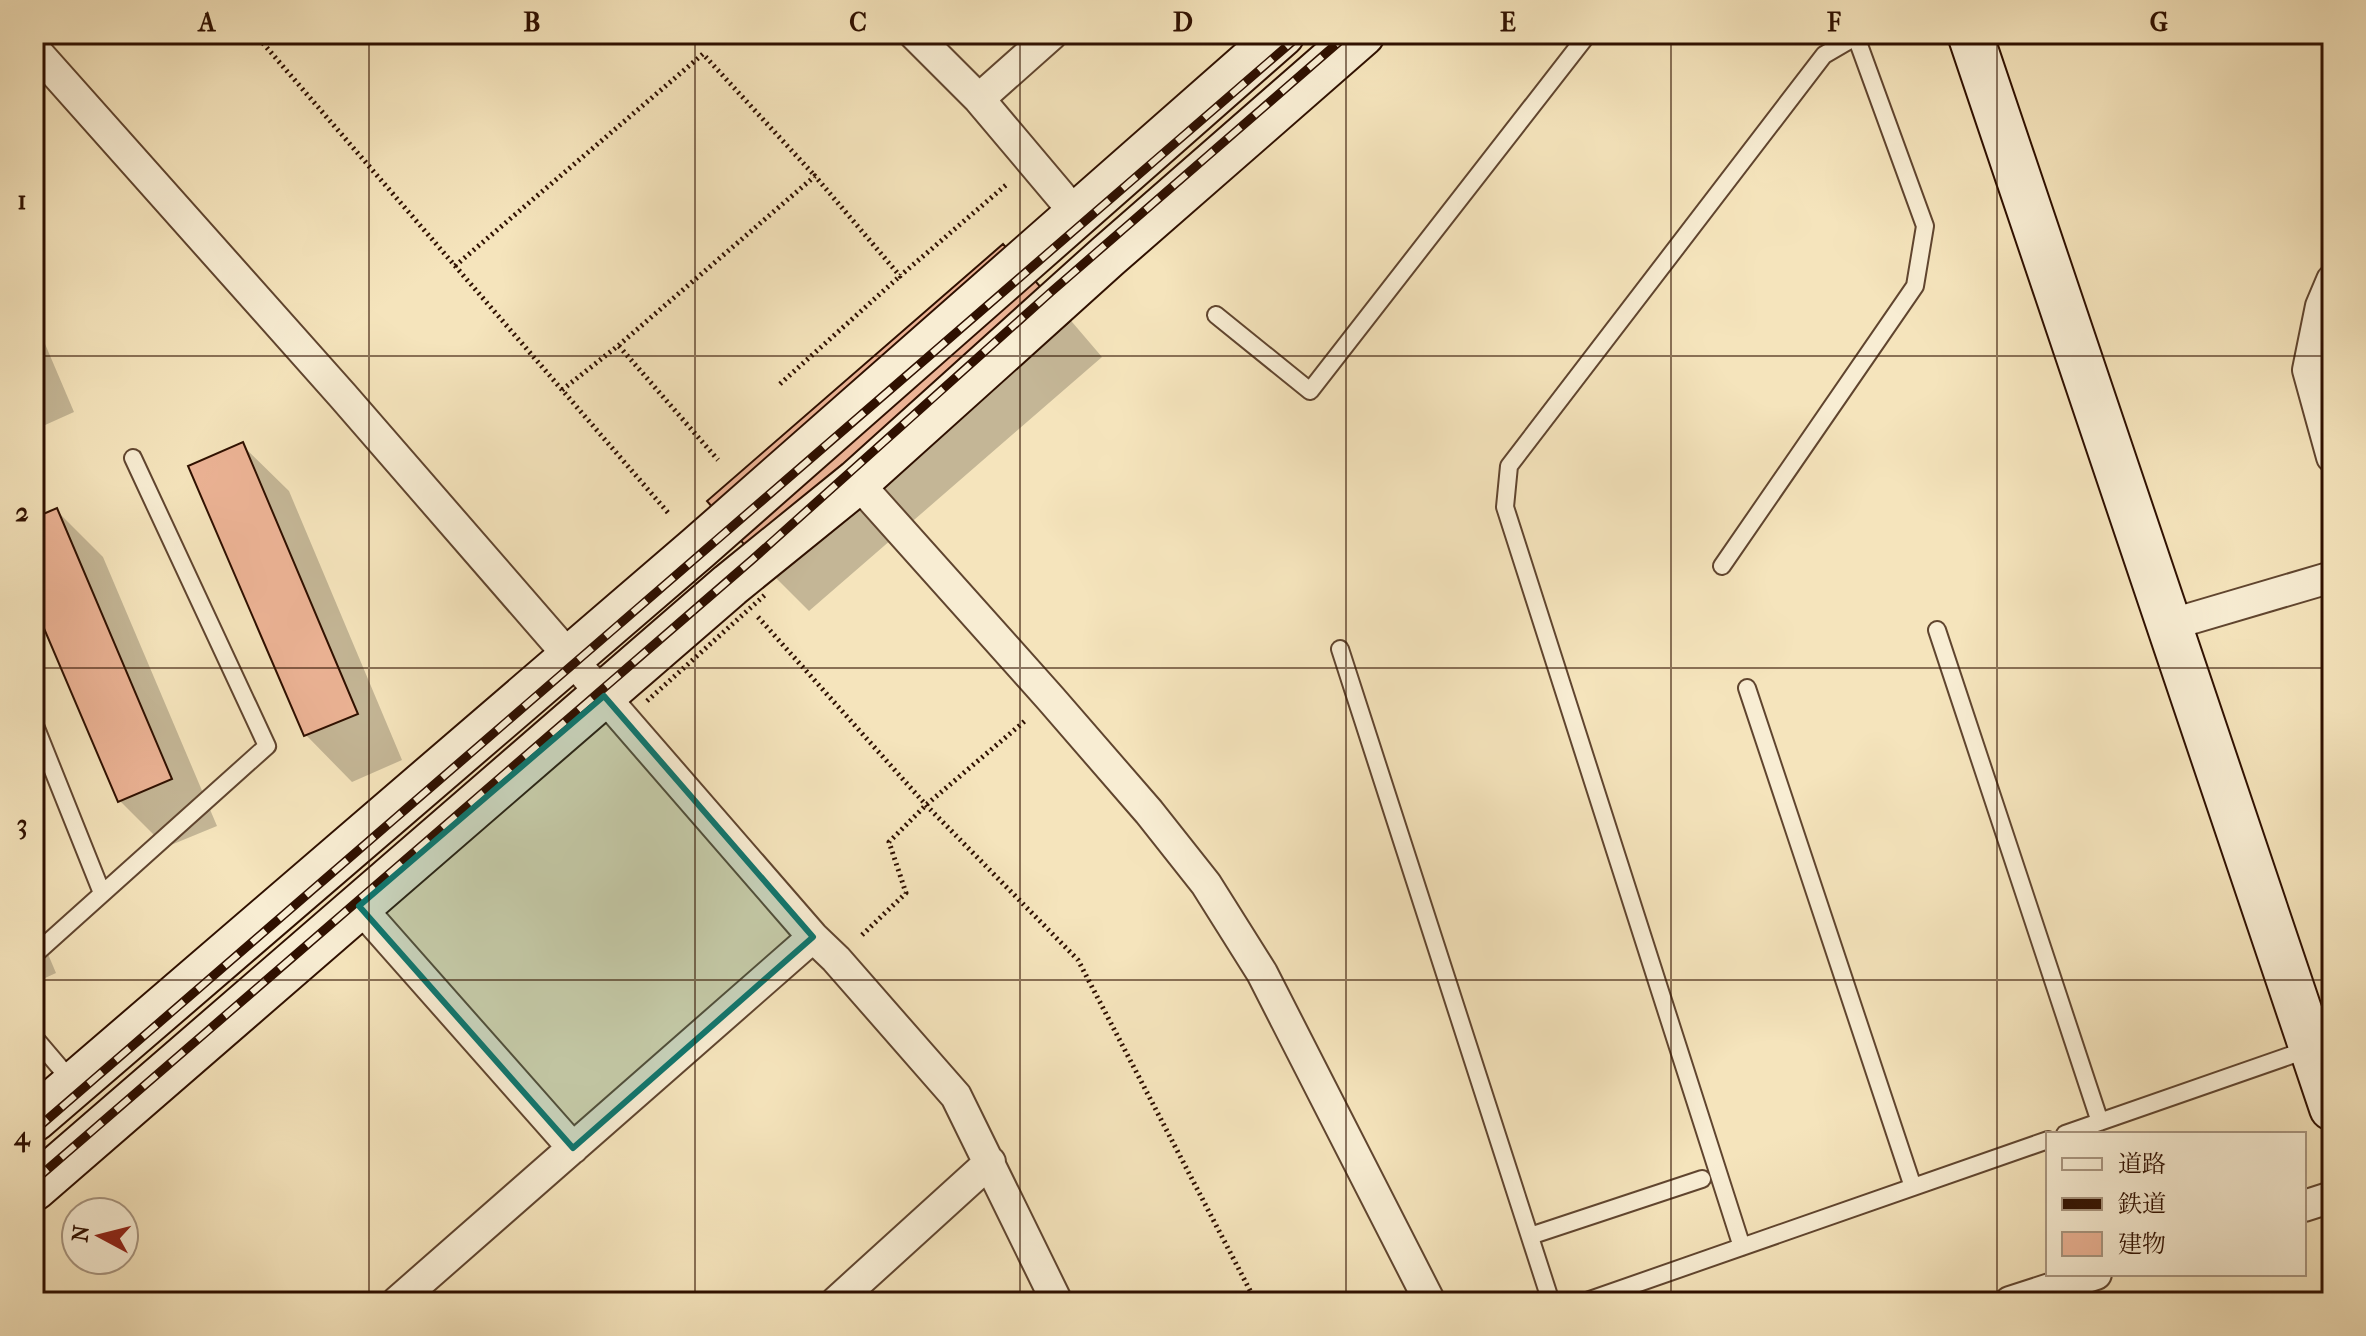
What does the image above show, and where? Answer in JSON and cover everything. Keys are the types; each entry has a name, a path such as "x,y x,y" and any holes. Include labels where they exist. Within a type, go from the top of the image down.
{"street":[{"path":"914,34 979,99 1076,214"},
{"path":"979,99 1052,34"},
{"path":"34,1119 698,548 1282,34"},
{"path":"34,1188 604,696 748,589 857,482 1108,256 1362,34"},
{"path":"1970,34 2332,1108"},
{"path":"34,49 343,396 813,937 956,1096 1057,1302"},
{"path":"2332,280 2321,306 2308,370 2332,457"},
{"path":"857,482 1051,699 1149,812 1206,884 1262,973 1430,1302"},
{"path":"2169,625 2332,577"},
{"path":"359,906 573,1148"},
{"path":"397,1302 813,937"},
{"path":"836,1302 990,1162"},
{"path":"2306,1205 2332,1197"},
{"path":"2010,1302 2092,1284"}],"lane":[{"path":"1216,315 1310,391 1588,34"},
{"path":"1722,566 1915,286 1925,226 1857,35 1824,55 1509,466 1505,507 1742,1247"},
{"path":"34,955 267,746 133,458"},
{"path":"1937,630 2100,1122"},
{"path":"1340,649 1551,1302"},
{"path":"1747,688 1913,1187"},
{"path":"34,723 102,893"},
{"path":"34,1037 74,1084"},
{"path":"2071,1132 2311,1049"},
{"path":"1584,1302 2046,1141"},
{"path":"1530,1236 1702,1179"}],"path":[{"path":"255,34 698,548"},
{"path":"455,266 703,54 815,176 900,276"},
{"path":"780,384 1033,162"},
{"path":"562,390 619,345 815,176"},
{"path":"619,345 718,460"},
{"path":"647,701 748,589 926,805 1078,960 1256,1302"},
{"path":"836,959 906,893 889,842 926,805 1051,699"}],"highlighted area":[{"path":"604,696 813,937 573,1148 359,906"}],"building":[{"path":"1003,244 1070,321 773,578 707,501"},
{"path":"243,442 358,714 304,736 188,466"},
{"path":"57,508 172,779 118,802 34,605 34,518"}],"railway":[{"path":"34,1131 1301,34"},
{"path":"34,1181 753,559 1051,292 1348,34"}]}
